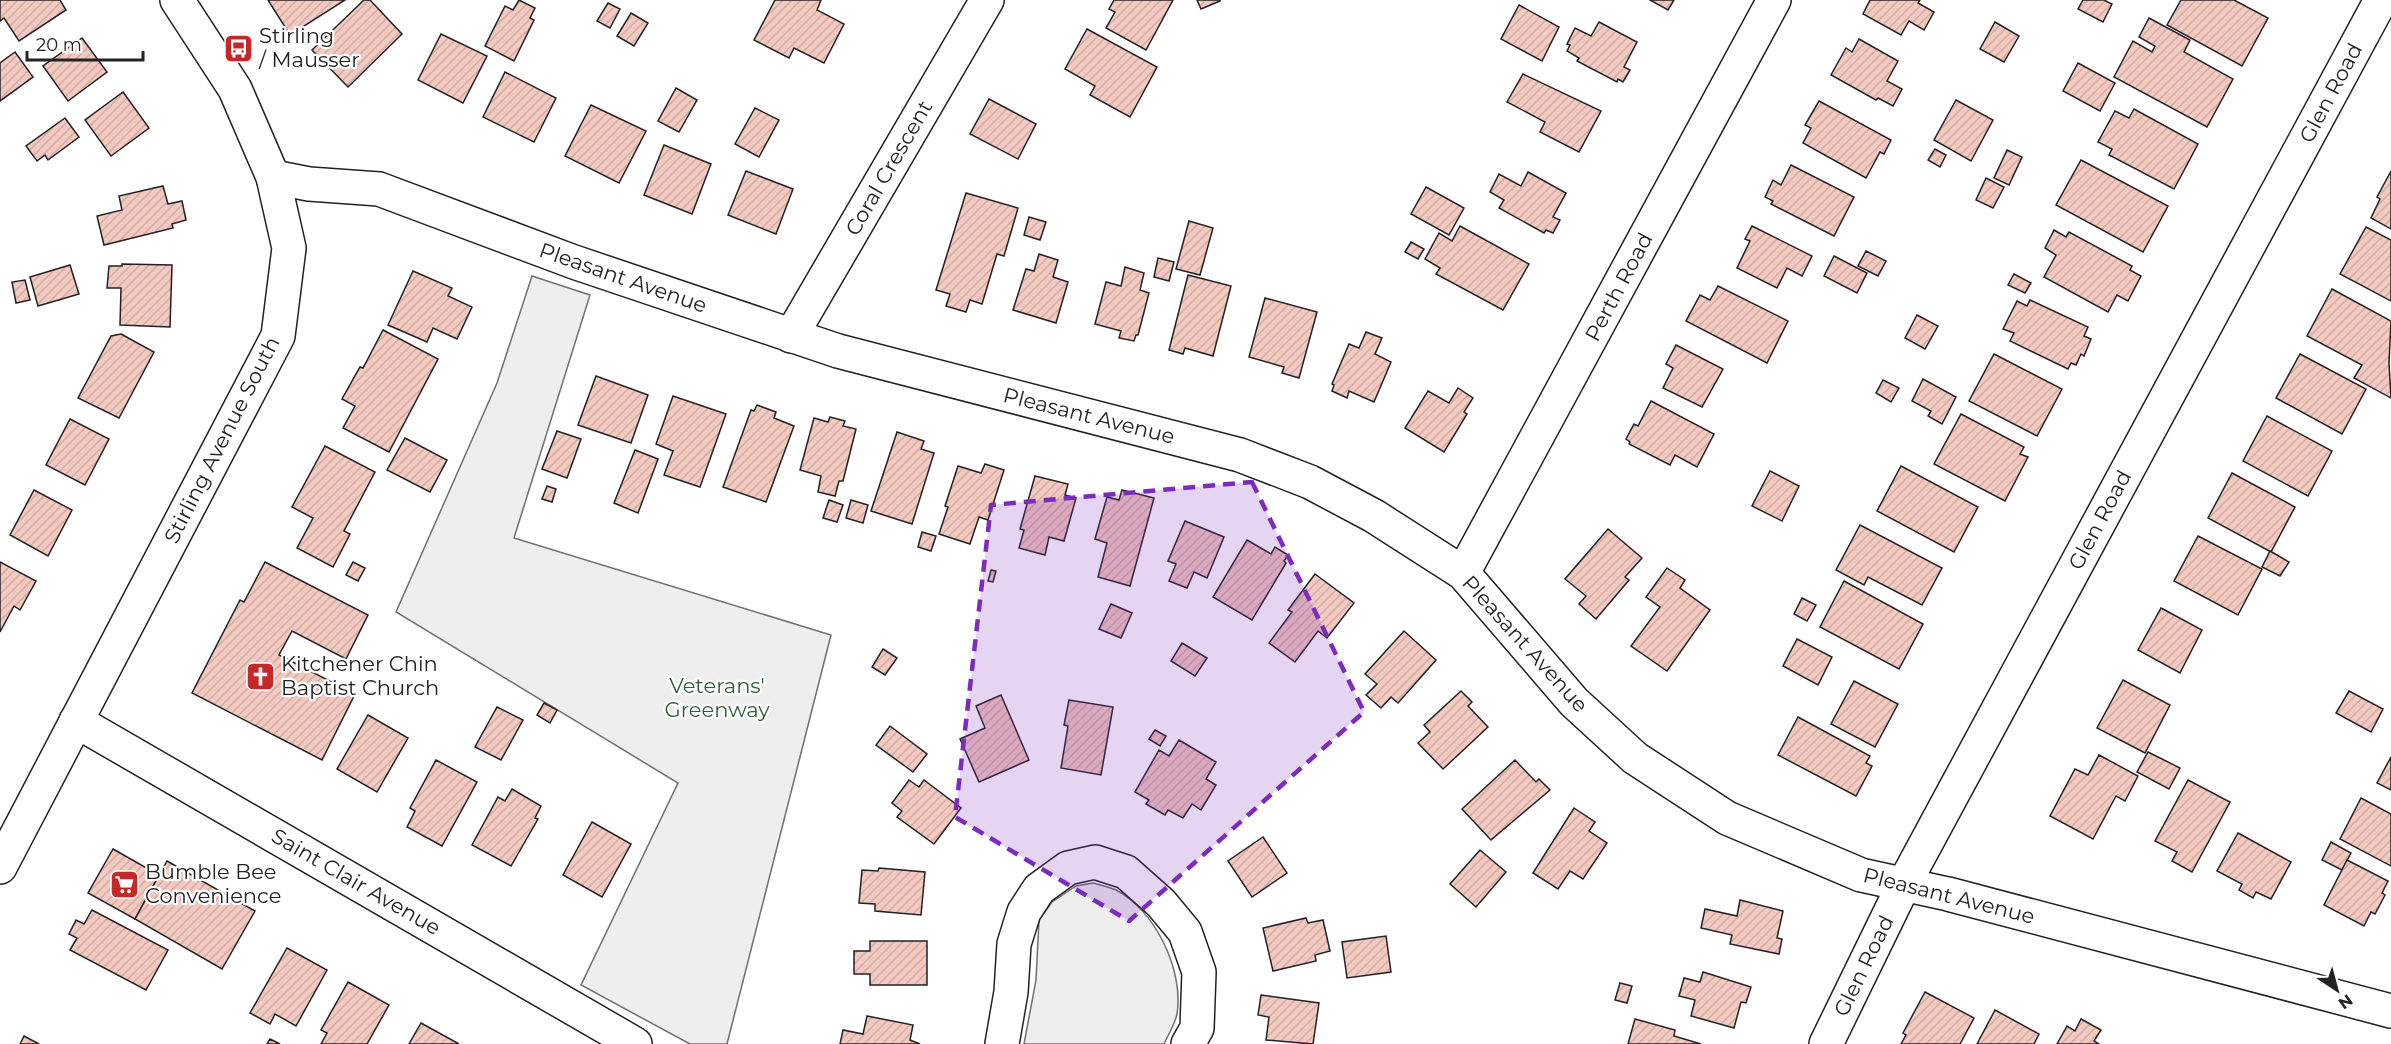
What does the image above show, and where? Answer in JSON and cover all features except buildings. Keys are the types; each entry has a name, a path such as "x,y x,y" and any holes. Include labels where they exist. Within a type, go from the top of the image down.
{"street":[{"name":"Stirling Avenue South","path":"0,867 278,336 289,248 273,177 235,89 177,0"},
{"name":"Coral Crescent","path":"791,336 987,0"},
{"name":"Perth Road","path":"1463,573 1774,0"},
{"name":"Glen Road","path":"1826,1044 1904,884 2381,0"},
{"name":"Pleasant Avenue","path":"273,177 309,184 379,189 574,262 791,336 997,393 1240,455 1310,482 1374,516 1463,573 1574,702 1635,758 1727,818 1861,875 1904,884 2391,1011"},
{"name":"Saint Clair Avenue","path":"76,721 635,1044"},
{"path":"1002,1044 1011,992 1014,944 1024,912 1039,889 1068,868 1095,862 1126,872 1161,903 1185,932 1199,972 1197,1028 1188,1044"}],"highlighted area":[{"path":"1252,482 1364,712 1129,921 955,817 991,505"}],"green space":[{"name":"Veterans' Greenway","path":"532,276 590,295 514,538 831,635 727,1044 690,1044 581,985 678,783 396,612 497,383"},
{"path":"1093,883 1116,890 1130,899 1154,926 1164,943 1176,979 1178,997 1176,1018 1164,1044 1024,1044 1036,980 1039,920 1052,902 1076,886"}],"place":[{"name":"Stirling / Mausser","path":"238,48"},
{"name":"Kitchener Chin Baptist Church","path":"260,676"},
{"name":"Bumble Bee Convenience","path":"124,884"}]}
